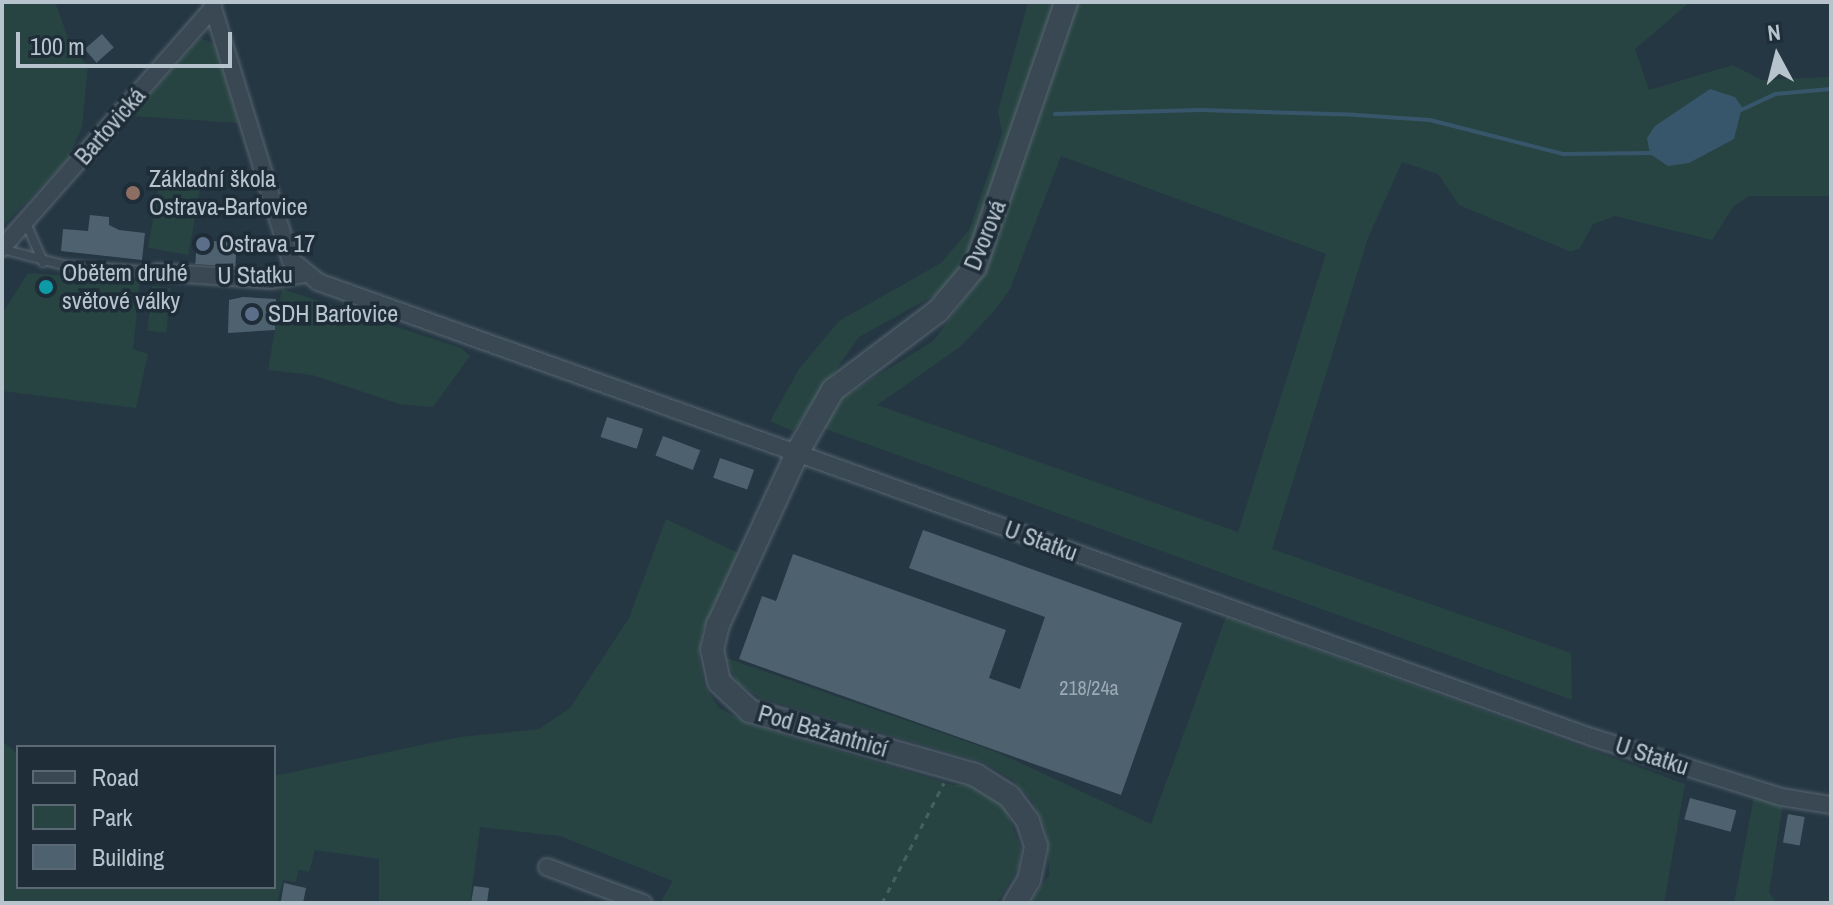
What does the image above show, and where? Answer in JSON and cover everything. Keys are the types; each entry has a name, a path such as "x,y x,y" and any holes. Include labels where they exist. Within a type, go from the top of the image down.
{"street":[{"name":"Dvorová","path":"797,453 833,390 938,311 975,267 1066,2"},
{"name":"U Statku","path":"212,5 285,246 304,274"},
{"name":"Bartovická","path":"2,248 212,5"},
{"name":"U Statku","path":"157,272 271,280 304,274 1594,738 1781,797 1831,805"},
{"name":"Pod Bažantnicí","path":"797,453 718,625 712,650 719,682 734,700 761,716 951,767 996,786 1020,809 1036,846 1029,880 1015,903"},
{"path":"547,867 643,903"}],"lane":[{"path":"26,223 43,262"},
{"path":"2,248 43,262 157,272"}],"path":[{"path":"882,903 948,776"}],"green space":[{"path":"2,2 55,2 72,49 88,66 82,127 68,159 2,227"},
{"path":"1028,2 1058,2 968,261 935,295 859,337 793,431 770,421 799,369 839,321 941,263 969,230 1002,133 998,111"},
{"path":"1076,2 1690,2 1635,49 1649,90 1733,65 1762,80 1831,77 1831,196 1749,196 1733,207 1712,240 1615,216 1593,224 1580,248 1571,252 1459,205 1438,174 1402,162 1368,238 1272,549 1571,653 1572,700 823,428 843,397 933,341 975,285 991,255","holes":["1061,156 1326,254 1238,532 877,405 960,347 995,310 1010,289"]},
{"path":"200,38 215,44 238,123 131,116"},
{"path":"162,168 202,175 188,255 148,248"},
{"path":"28,273 140,281 133,349 148,354 136,408 2,391 2,314"},
{"path":"152,286 171,288 166,333 147,331"},
{"path":"282,289 461,348 470,356 433,407 399,404 312,375 268,370"},
{"path":"666,519 738,553 702,632 699,657 704,685 719,708 751,725 953,785 973,785 1005,808 1021,848 1019,866 997,903 660,903 673,881 560,836 480,827 470,903 379,903 379,859 315,850 309,872 298,870 296,882 283,880 277,903 2,903 2,741 16,752 16,889 276,889 276,776 460,737 539,729 570,708 629,618"},
{"path":"1226,617 1685,784 1664,903 1030,903 1049,875 1047,833 1033,802 1013,780 983,762 760,698 737,682 726,658 997,752 1151,824"},
{"path":"1754,796 1783,804 1769,892 1775,901 1831,903 1734,903"}],"water":[{"path":"1710,89 1735,97 1742,107 1734,139 1689,163 1668,166 1650,154 1647,138 1655,126"}],"building":[{"path":"102,34 114,48 96,63 85,49"},
{"path":"90,215 109,217 109,225 119,230 145,233 142,260 61,251 63,229 88,231"},
{"path":"197,240 237,243 235,267 195,264"},
{"name":"SDH Bartovice","path":"243,297 276,299 275,330 228,333 229,300"},
{"path":"607,417 643,429 637,449 601,437"},
{"path":"663,436 700,450 693,470 655,456"},
{"path":"720,458 754,470 747,490 713,478"},
{"path":"923,530 1182,623 1121,795 739,659 762,596 776,601 793,554 1006,630 989,678 1020,689 1045,617 909,568"},
{"path":"1690,798 1736,810 1731,832 1684,819"},
{"path":"1788,814 1805,817 1800,846 1783,843"},
{"path":"284,883 306,888 303,903 281,901"},
{"path":"474,886 489,888 487,903 471,903"}],"waterway":[{"path":"1739,111 1775,94 1831,89"},
{"path":"1055,114 1201,110 1356,115 1430,120 1563,154 1652,153"}],"place":[{"name":"Základní škola Ostrava-Bartovice","path":"133,193"},
{"name":"Ostrava 17","path":"203,244"},
{"name":"Obětem druhé světové války","path":"46,287"},
{"name":"SDH Bartovice","path":"252,314"}]}
